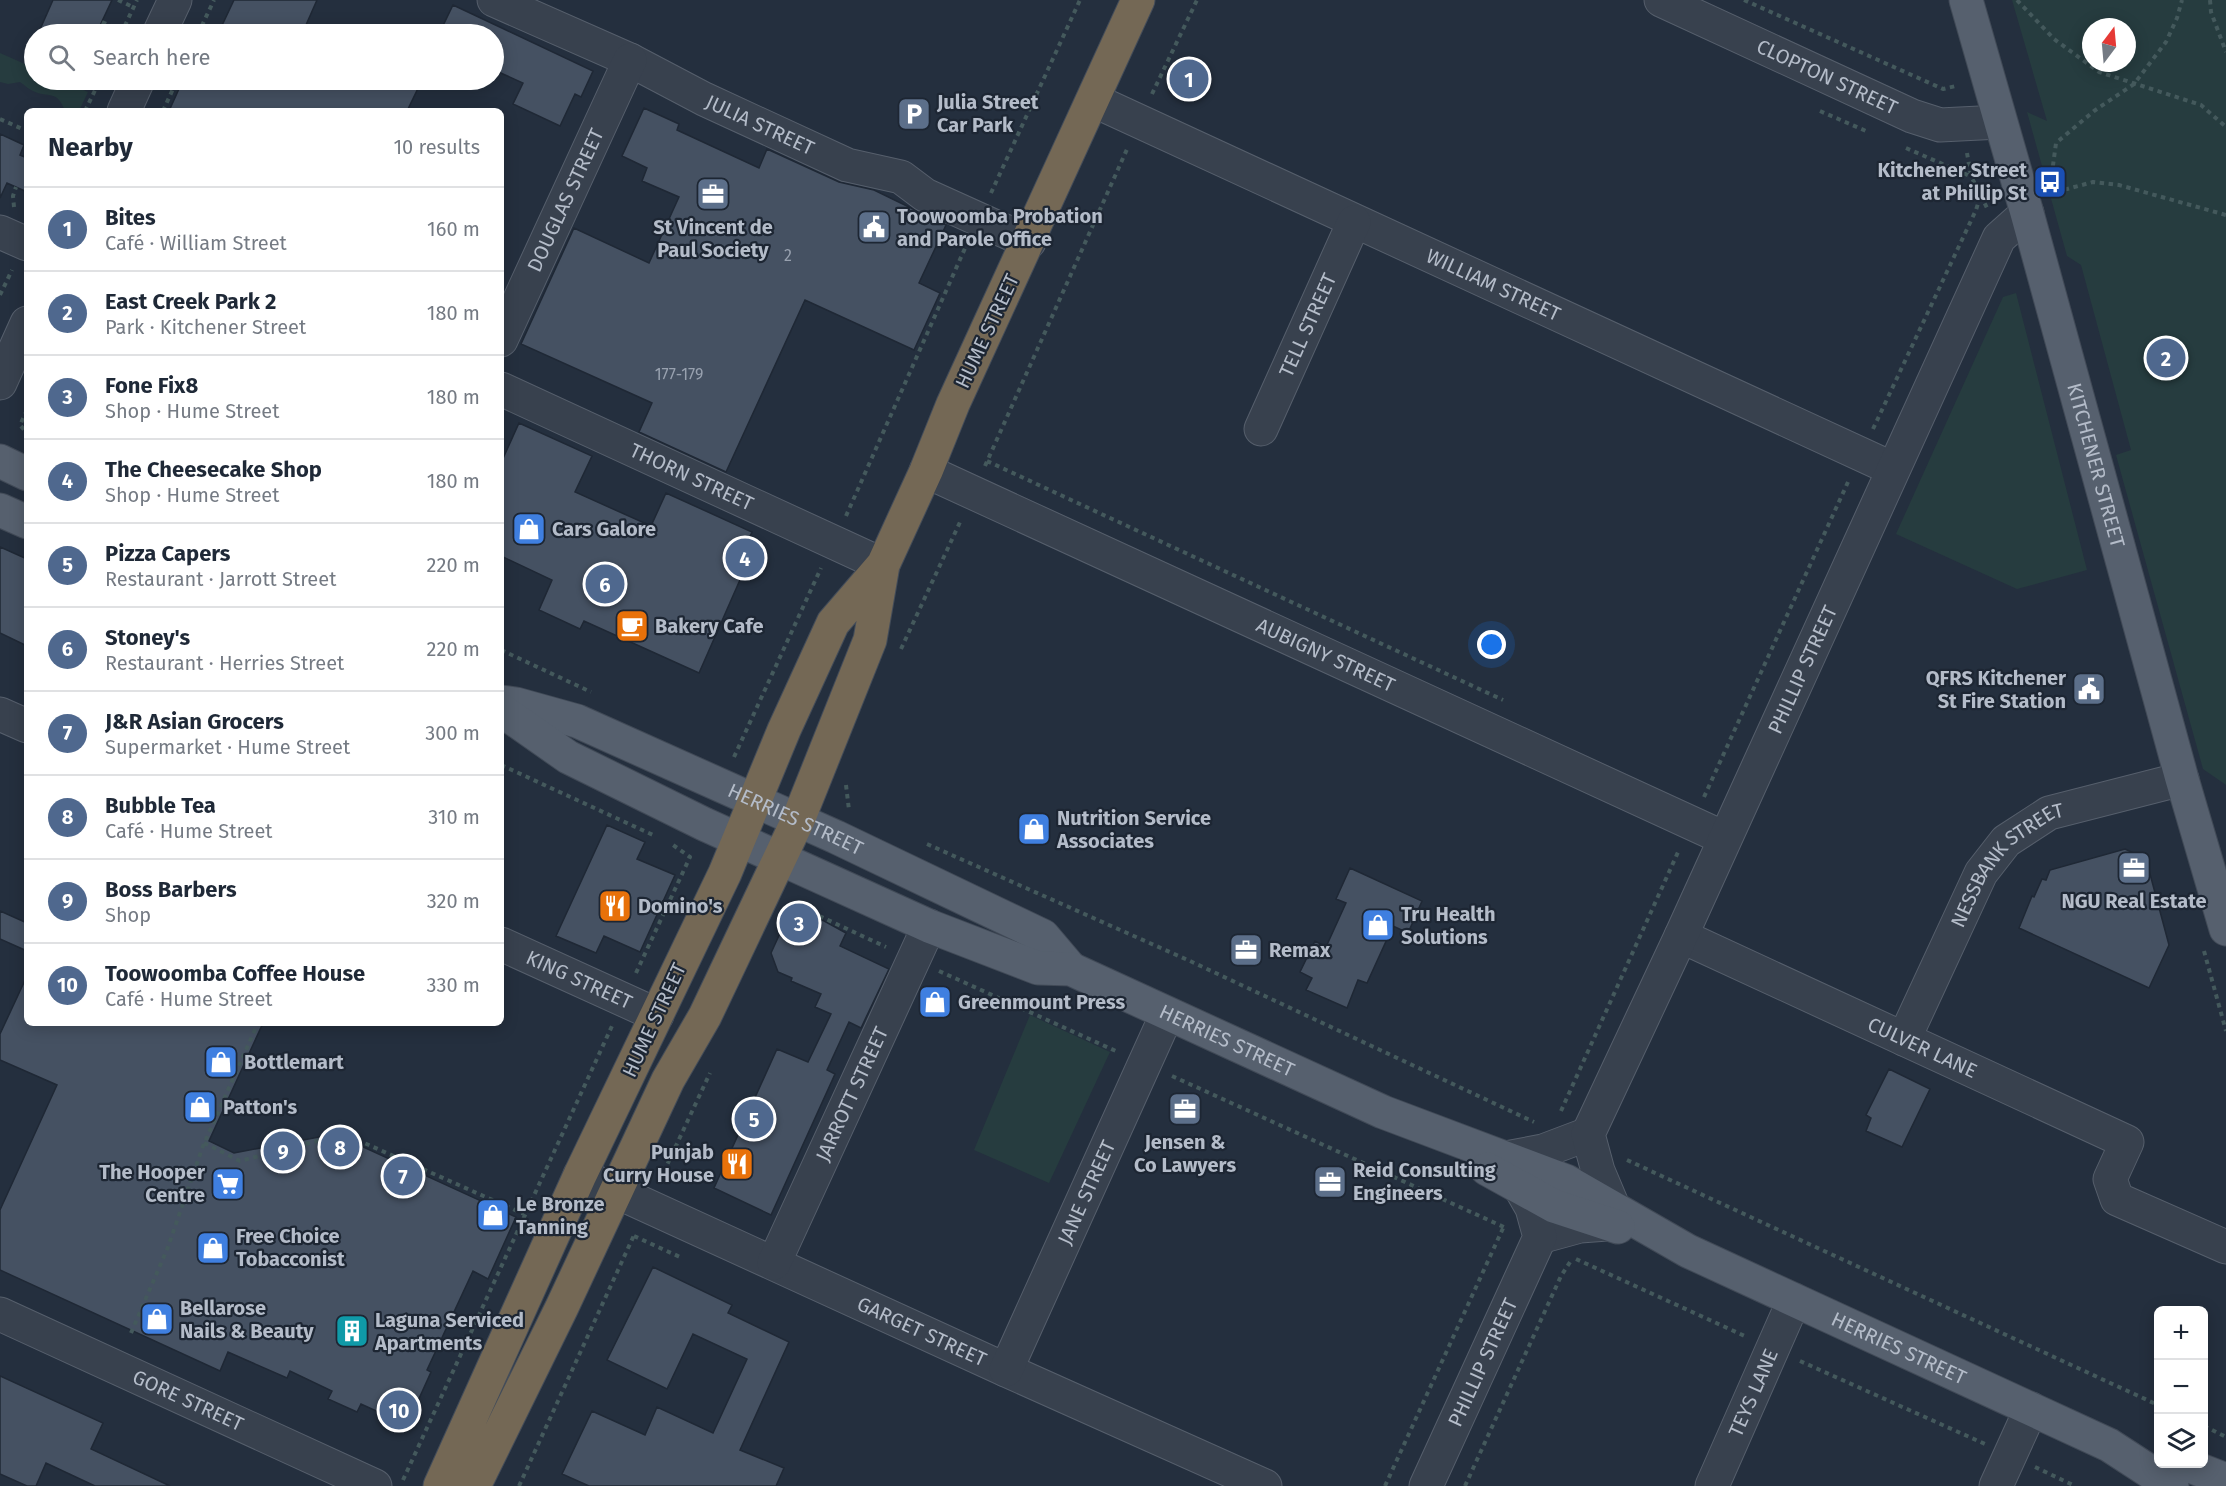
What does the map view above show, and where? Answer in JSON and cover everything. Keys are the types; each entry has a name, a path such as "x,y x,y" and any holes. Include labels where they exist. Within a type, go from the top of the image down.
{"highway":[{"name":"HUME STREET","path":"474,1486 617,1192 668,1080 701,1024 798,820 870,640 883,565 926,471 953,404 1138,0"},
{"name":"HUME STREET","path":"440,1486 580,1175 739,839 784,730 833,623 883,565"}],"main road":[{"name":"KITCHENER STREET","path":"1966,0 2000,122 2038,204 2182,779 2226,929"},
{"path":"0,461 24,473"},
{"path":"0,510 24,521"},
{"name":"HERRIES STREET","path":"504,702 577,721 798,820 1043,936 1071,969"},
{"name":"HERRIES STREET","path":"504,712 568,757 929,926 1038,968 1071,969 1383,1112 1566,1181 1611,1216 2109,1445 2172,1486"},
{"name":"HERRIES STREET","path":"1383,1112 1554,1206 1611,1216"},
{"name":"HERRIES STREET","path":"2109,1445 2154,1455"},
{"path":"2195,1468 2226,1480"}],"street":[{"path":"164,24 175,0"},
{"name":"JULIA STREET","path":"494,0 630,60 704,99 847,165 901,177 925,195 1029,242"},
{"name":"CLOPTON STREET","path":"1661,0 1912,116 1940,125 2000,122"},
{"name":"DOUGLAS STREET","path":"504,333 630,60"},
{"path":"125,108 133,90"},
{"name":"WILLIAM STREET","path":"1093,100 1893,469"},
{"name":"PHILLIP STREET","path":"1587,1134 1681,936 1999,238 2038,204"},
{"name":"TELL STREET","path":"1261,429 1354,222"},
{"path":"0,232 24,243"},
{"path":"0,383 24,330"},
{"name":"THORN STREET","path":"504,390 883,565"},
{"name":"AUBIGNY STREET","path":"926,471 1724,838"},
{"path":"0,714 24,725"},
{"name":"NESSBANK STREET","path":"1905,1039 1981,873 2006,841 2049,813 2182,779"},
{"name":"JARROTT STREET","path":"774,1263 929,926"},
{"name":"CULVER LANE","path":"1681,936 2127,1142 2110,1179 2117,1198 2226,1247"},
{"name":"KING STREET","path":"504,945 657,1016"},
{"name":"JANE STREET","path":"1006,1370 1167,1014"},
{"path":"1506,1158 1543,1151 1587,1134 1611,1216 1538,1239 1532,1208 1520,1188"},
{"name":"GARGET STREET","path":"580,1175 1265,1486"},
{"name":"PHILLIP STREET","path":"1426,1486 1538,1239"},
{"name":"TEYS LANE","path":"1712,1486 1794,1300"},
{"name":"GORE STREET","path":"0,1314 375,1486"},
{"path":"1996,1486 2031,1409"}],"path":[{"path":"118,0 133,7"},
{"path":"125,24 136,0"},
{"path":"203,24 214,0"},
{"path":"735,758 1080,0"},
{"path":"1139,122 1197,0"},
{"path":"1744,0 1943,89 1956,86"},
{"path":"2017,0 2054,39 2099,72 2201,105 2226,127"},
{"path":"2058,192 2052,173 2056,143 2094,111 2134,84 2166,42 2182,0"},
{"path":"2210,0 2211,12 2226,52"},
{"path":"86,108 94,90"},
{"path":"164,108 172,90"},
{"path":"0,119 24,130"},
{"path":"2038,204 2058,192 2093,182 2119,185 2226,215"},
{"path":"1557,1119 1976,210 1981,194"},
{"path":"24,416 20,425 24,430"},
{"path":"987,461 1509,703"},
{"path":"504,766 662,839"},
{"path":"848,809 859,814"},
{"path":"923,842 1190,961 1542,1125"},
{"path":"632,981 690,857 673,844"},
{"path":"802,908 1504,1226 1538,1239 1572,1258 2075,1486"},
{"path":"400,1486 614,1020"},
{"path":"131,1333 168,1247 204,1143 257,1026"},
{"path":"204,1143 240,1161 344,1134 524,1214"},
{"path":"1626,1160 2154,1403"},
{"path":"1385,1486 1504,1226"},
{"path":"1464,1486 1561,1276 1572,1258"},
{"path":"2208,1428 2226,1437"}],"green space":[{"path":"2012,0 2226,0 2226,785 2203,769 2116,455 2131,450 2081,265 2067,256 2027,112 2047,121"},
{"path":"0,53 24,64 24,85 20,82 8,84 0,82"},
{"path":"32,90 83,90 88,92 80,108 64,108 52,95"},
{"path":"2016,293 2087,570 2017,589 1896,534 2003,297"},
{"path":"1030,1015 1110,1052 1049,1183 974,1150"}],"building":[{"path":"53,0 112,0 101,24 42,24"},
{"path":"234,0 317,0 306,24 223,24"},
{"path":"453,5 493,24 444,24"},
{"path":"504,29 593,71 581,97 575,94 560,126 513,104 523,83 504,74"},
{"path":"178,90 417,90 408,108 170,108"},
{"path":"644,108 679,124 677,130 759,168 767,149 839,182 874,190 946,225 919,283 940,293 914,350 805,300 726,472 639,432 652,403 521,344 574,228 649,263 679,197 642,181 647,168 622,156"},
{"path":"0,134 24,145 20,155 24,157 24,191 7,183 0,198"},
{"path":"519,423 592,456 575,492 651,526 666,493 752,532 746,545 754,548 699,673 584,621 580,629 539,610 552,580 504,557 504,456"},
{"path":"0,547 24,558 24,645 0,633"},
{"name":"Domino's","path":"607,825 645,842 637,859 675,875 640,952 604,936 596,953 556,936"},
{"path":"2125,849 2146,859 2169,945 2149,988 2019,928 2032,896 2034,897 2042,879 2046,880 2050,870"},
{"path":"1350,868 1422,901 1408,933 1393,926 1367,983 1358,980 1347,1008 1306,990 1312,978 1300,972 1315,941 1326,947 1346,903 1336,899"},
{"path":"0,911 24,922 24,950 0,939"},
{"path":"806,911 846,933 840,946 889,969 861,1028 849,1022 827,1070 835,1074 771,1215 714,1188 777,1049 808,1062 831,1014 815,1007 821,994 791,981 792,978 778,972 771,953 787,918"},
{"name":"The Hooper Centre","path":"24,982 24,1026 262,1026 209,1141 234,1153 335,1134 516,1217 488,1279 473,1271 427,1370 431,1372 407,1425 361,1404 357,1412 328,1399 332,1391 290,1371 287,1378 228,1352 220,1371 0,1270 0,1210 57,1085 0,1060 0,1034"},
{"path":"1889,1069 1930,1089 1902,1147 1866,1131 1871,1118 1866,1115"},
{"path":"653,1267 732,1305 728,1313 789,1342 740,1450 784,1468 776,1486 589,1486 562,1474 592,1411 645,1435 657,1407 713,1433 747,1359 693,1334 667,1389 607,1360"},
{"path":"0,1376 103,1423 91,1449 170,1486 95,1486 46,1463 36,1486 27,1486 0,1474"}],"place":[{"name":"Bites","path":"1189,79"},
{"name":"Julia Street Car Park","path":"914,114"},
{"name":"Kitchener Street at Phillip St","path":"2050,182"},
{"name":"St Vincent de Paul Society","path":"713,194"},
{"name":"Toowoomba Probation and Parole Office","path":"874,227"},
{"name":"East Creek Park 2","path":"2166,358"},
{"name":"Cars Galore","path":"529,529"},
{"name":"The Cheesecake Shop","path":"745,558"},
{"name":"Stoney's","path":"605,584"},
{"name":"Bakery Cafe","path":"632,626"},
{"name":"QFRS Kitchener St Fire Station","path":"2089,689"},
{"name":"Nutrition Service Associates","path":"1034,829"},
{"name":"NGU Real Estate","path":"2134,868"},
{"name":"Domino's","path":"615,906"},
{"name":"Fone Fix8","path":"799,923"},
{"name":"Tru Health Solutions","path":"1378,925"},
{"name":"Remax","path":"1246,950"},
{"name":"Greenmount Press","path":"935,1002"},
{"name":"Bottlemart","path":"221,1062"},
{"name":"Patton's","path":"200,1107"},
{"name":"Jensen & Co Lawyers","path":"1185,1109"},
{"name":"Pizza Capers","path":"754,1119"},
{"name":"Bubble Tea","path":"340,1147"},
{"name":"Boss Barbers","path":"283,1151"},
{"name":"Punjab Curry House","path":"737,1164"},
{"name":"J&R Asian Grocers","path":"403,1176"},
{"name":"Reid Consulting Engineers","path":"1330,1182"},
{"name":"The Hooper Centre","path":"228,1184"},
{"name":"Le Bronze Tanning","path":"493,1215"},
{"name":"Free Choice Tobacconist","path":"213,1248"},
{"name":"Bellarose Nails & Beauty","path":"157,1319"},
{"name":"Laguna Serviced Apartments","path":"352,1331"},
{"name":"Toowoomba Coffee House","path":"399,1410"}]}
